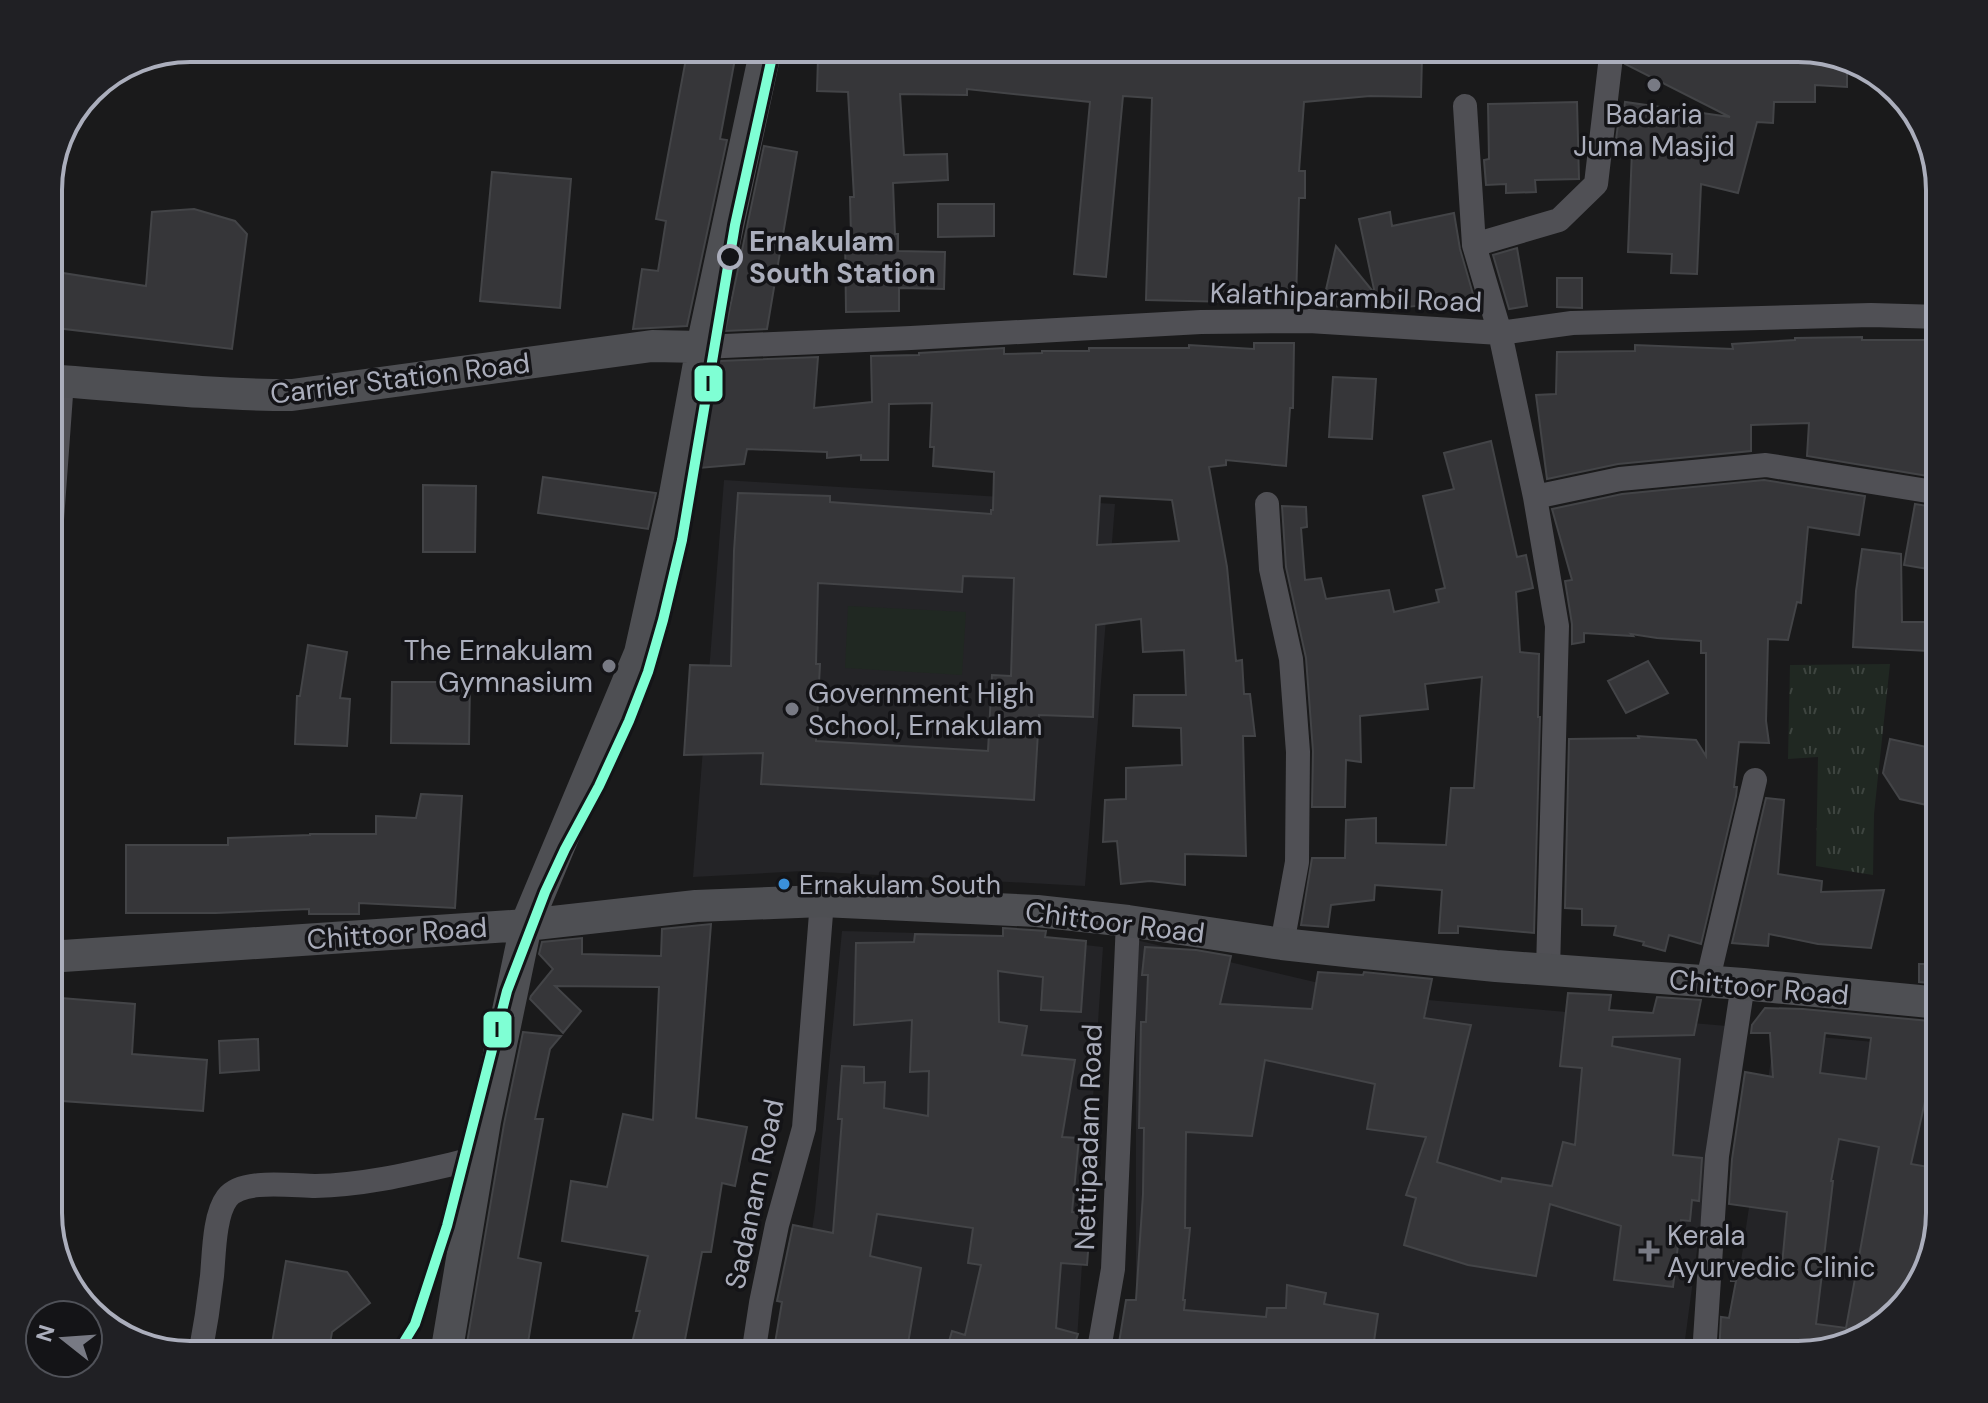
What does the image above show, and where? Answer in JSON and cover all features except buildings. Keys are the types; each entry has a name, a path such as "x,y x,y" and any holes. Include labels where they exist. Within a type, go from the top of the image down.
{"main road":[{"path":"448,1341 479,1158 526,925 640,653 763,62"},
{"name":"Carrier Station Road","path":"62,381 237,394 292,395 652,346 702,347"},
{"name":"Chittoor Road","path":"62,956 526,925 696,906 822,901 1037,911 1282,944 1926,1002"}],"street":[{"path":"1474,245 1559,220 1596,184 1610,62"},
{"path":"1465,106 1474,245 1500,333 1535,497 1557,626 1548,970"},
{"name":"Kalathiparambil Road","path":"702,347 1201,322 1309,321 1500,333 1572,323 1871,315 1926,317"},
{"path":"1535,497 1620,479 1766,465 1926,491"},
{"path":"1267,504 1271,569 1291,659 1298,752 1297,862 1282,944"},
{"path":"1707,983 1755,780"},
{"name":"Sadanam Road","path":"755,1341 777,1225 804,1128 822,901"},
{"name":"Nettipadam Road","path":"1100,1341 1113,1269 1128,921"},
{"path":"1705,1341 1717,1156 1743,984"},
{"path":"203,1341 220,1214 226,1199 235,1191 269,1184 314,1186 374,1181 479,1158"}],"shaded area":[{"path":"724,480 1115,504 1085,886 803,871 693,877"},
{"path":"842,931 992,935 1103,947 1077,1341 795,1341 815,1210"},
{"path":"1136,940 1370,995 1727,1026 1685,1341 1136,1341"},
{"path":"1775,1033 1926,1047 1925,1230 1913,1270 1904,1284 1882,1309 1862,1324 1831,1337 1798,1341 1729,1341"}],"green space":[{"path":"848,606 966,612 962,675 845,668"},
{"path":"1890,664 1874,814 1873,875 1816,866 1818,757 1788,759 1790,665"}],"transit line":[{"name":"I","path":"405,1341 415,1324 447,1226 507,991 545,892 629,721 663,620 682,540 735,225 771,62"}],"place":[{"name":"Badaria Juma Masjid","path":"1654,85"},
{"name":"Ernakulam South Station","path":"730,257"},
{"name":"The Ernakulam Gymnasium","path":"609,666"},
{"name":"Government High School, Ernakulam","path":"792,709"},
{"name":"Ernakulam South","path":"784,884"},
{"name":"Kerala Ayurvedic Clinic","path":"1649,1251"}]}
